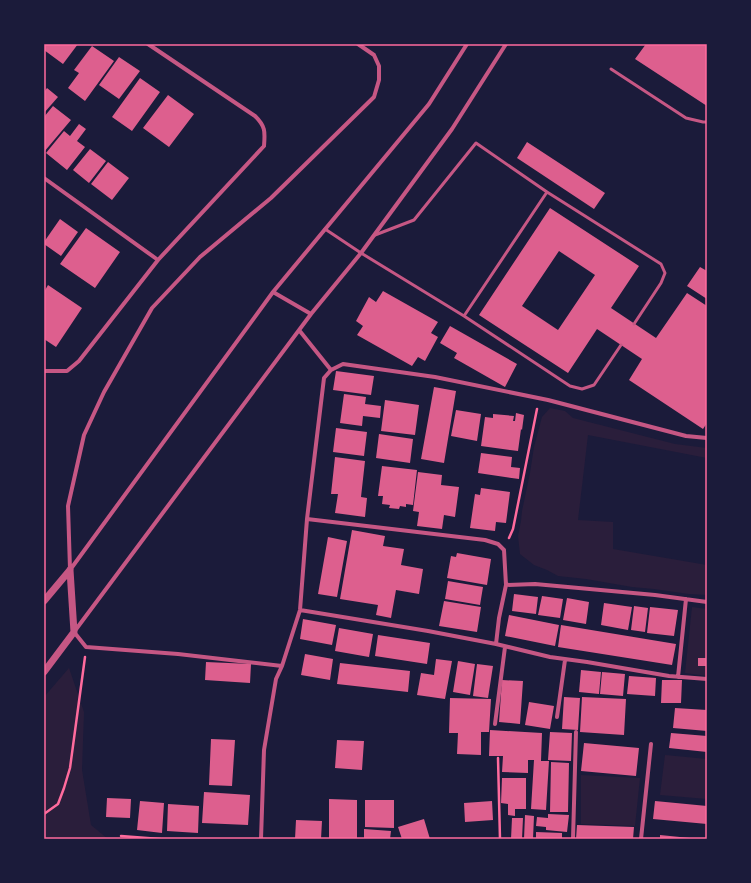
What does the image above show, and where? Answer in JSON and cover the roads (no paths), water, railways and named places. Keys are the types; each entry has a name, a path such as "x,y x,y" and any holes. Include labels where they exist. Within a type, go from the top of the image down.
{"street":[{"path":"44,371 67,371 79,361 158,260 264,146 264,129 261,122 255,116 148,44"},
{"path":"282,666 178,654 86,647 74,632 68,506 84,435 104,392 152,308 200,257 271,198 374,97 379,80 379,66 374,56 358,44"},
{"path":"44,601 70,570 274,292 429,104 467,44"},
{"path":"44,672 298,330 374,235 452,129 506,44"},
{"path":"44,178 158,260"},
{"path":"274,292 311,314"},
{"path":"298,330 331,370"},
{"path":"261,839 264,750 276,680 300,610 307,519 324,378 331,370 342,364 435,377 539,398 686,436 707,438"},
{"path":"307,519 485,540 498,544 504,550 506,585 499,618 496,644"},
{"path":"506,585 535,584 655,595 707,602"},
{"path":"678,677 686,599"},
{"path":"300,610 496,644 550,658 669,676 707,679"},
{"path":"495,724 505,647"},
{"path":"557,717 565,660"},
{"path":"573,839 576,732"},
{"path":"641,839 651,744"}],"lane":[{"path":"611,69 686,118 707,122"},
{"path":"374,235 414,220 476,143 547,192 662,264 665,272 661,283 634,324"},
{"path":"464,316 547,192"},
{"path":"325,229 360,253 464,316 570,386 582,389 594,386 621,345"}]}
